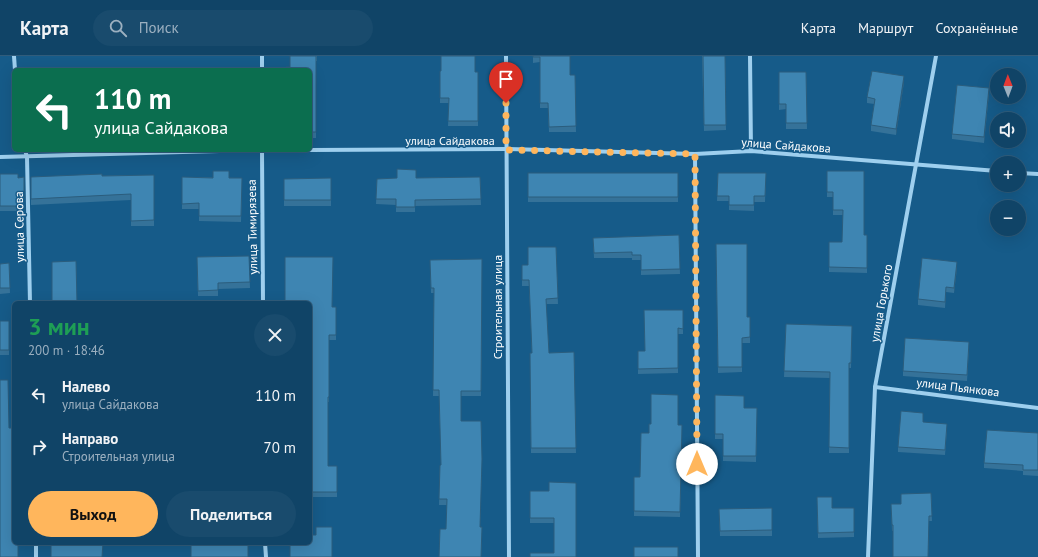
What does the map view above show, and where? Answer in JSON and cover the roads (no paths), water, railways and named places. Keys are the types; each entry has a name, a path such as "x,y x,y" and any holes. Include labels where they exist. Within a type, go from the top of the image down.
{"street":[{"path":"14,56 15,68"},
{"path":"262,56 262,68"},
{"name":"Строительная улица","path":"506,56 508,557"},
{"path":"750,56 751,151"},
{"name":"улица Горького","path":"868,557 876,387 936,56"},
{"name":"улица Сайдакова","path":"312,150 506,150 695,154 751,151 916,166 990,171"},
{"name":"улица Серова","path":"26,152 27,156 30,301"},
{"path":"0,157 180,152"},
{"name":"улица Тимирязева","path":"262,152 263,301"},
{"path":"695,154 698,557"},
{"path":"1026,173 1038,174"},
{"name":"улица Пьянкова","path":"876,387 1038,408"},
{"path":"36,545 36,557"},
{"path":"265,545 266,557"}]}
